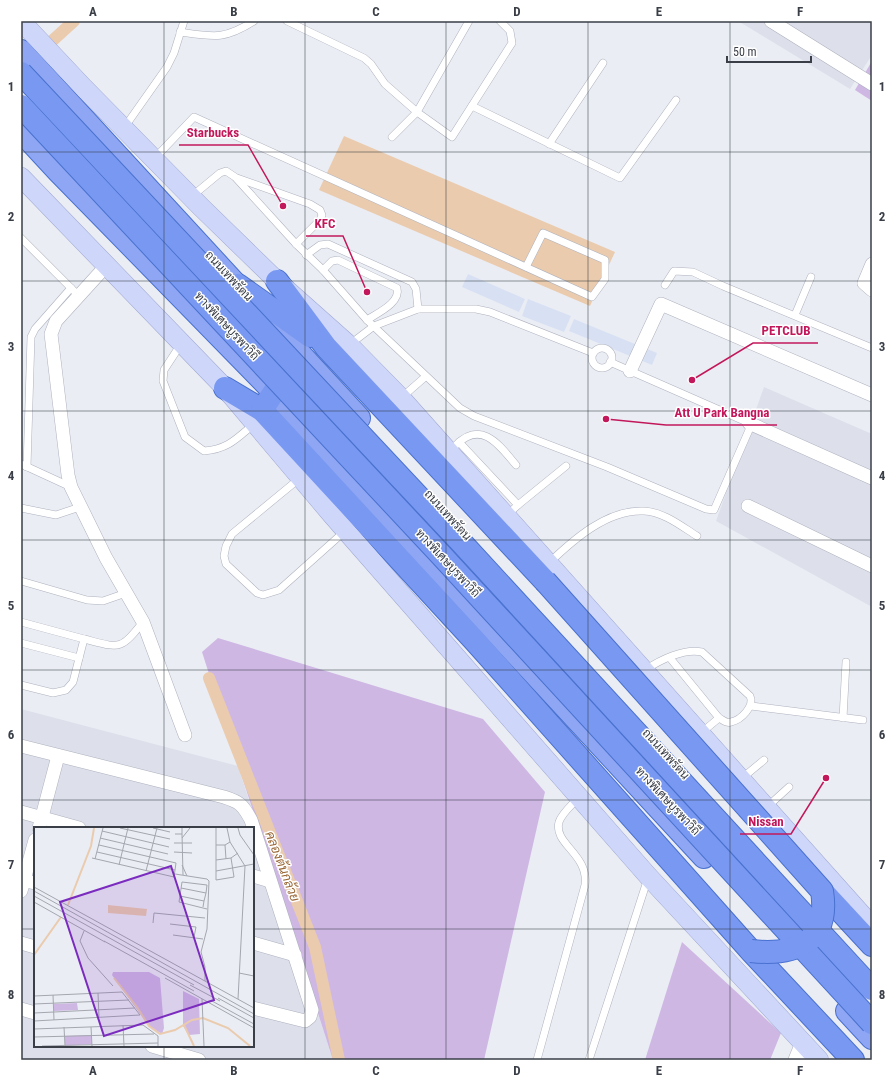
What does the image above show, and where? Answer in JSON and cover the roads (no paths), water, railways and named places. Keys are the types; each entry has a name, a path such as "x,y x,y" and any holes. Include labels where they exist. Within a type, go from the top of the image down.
{"highway":[{"name":"ถนนเทพรัตน","path":"21,52 76,96 238,285 872,980"},
{"name":"ทางพิเศษบูรพาวิถี","path":"21,73 460,541 872,989"},
{"name":"ทางพิเศษบูรพาวิถี","path":"21,106 441,555 872,1022"},
{"path":"21,131 58,171 263,409 475,641 751,951 853,1060"},
{"path":"277,281 326,347 547,572 822,890 872,945"},
{"path":"238,285 326,347"},
{"path":"225,388 263,409 872,1038"},
{"path":"751,951 769,953 785,952 804,944 818,928 823,917 824,906 822,890"}],"main road":[{"name":"ถนนเทพรัตน","path":"21,21 76,96 123,128 277,281 349,345 401,398 454,447 512,510 547,572 644,671 871,921"},
{"path":"21,178 225,388"},
{"path":"263,409 300,478 579,796 800,1052 819,1060"}],"street":[{"path":"771,21 872,84"},
{"path":"872,264 864,283 872,290"},
{"path":"106,266 75,292 56,320 51,334 68,475 71,487 80,507 143,622 185,735"},
{"path":"630,371 661,304 872,395"},
{"path":"749,423 872,478"},
{"path":"748,506 872,566"},
{"path":"21,746 237,801 245,808 252,827"},
{"path":"40,823 58,756"},
{"path":"21,812 40,823 72,827"},
{"path":"254,832 312,1010 310,1017 305,1021 254,1008"},
{"path":"25,883 34,844"},
{"path":"254,876 270,881"},
{"path":"21,943 34,947"},
{"path":"254,943 295,955"},
{"path":"21,1009 34,1013"},
{"path":"153,1047 165,1055 199,1060"}],"lane":[{"path":"123,128 167,67 174,54 184,21"},
{"path":"180,32 208,36 226,36 237,32 254,21"},
{"path":"287,21 297,23 364,58 372,64 385,84 417,112 452,137 512,43 510,32 500,21"},
{"path":"392,137 417,112 469,21"},
{"path":"549,144 603,63"},
{"path":"472,106 620,178 676,100"},
{"path":"154,159 194,117 592,297 606,279 605,260 543,233 526,267"},
{"path":"191,197 220,173 226,172 235,177 320,210 322,214 320,220 296,244"},
{"path":"235,177 306,255 323,270 367,320 425,377 466,412 714,510 718,505 749,430 749,423 610,362"},
{"path":"21,238 75,292 34,328 31,337 24,466 71,487"},
{"path":"306,255 320,245 328,244 412,282 416,289 418,309"},
{"path":"323,270 332,261 338,260 396,288 398,292 394,300 367,320"},
{"path":"665,285 674,270 693,272 872,348"},
{"path":"795,315 811,277"},
{"path":"349,345 374,326 418,309 482,310 593,353"},
{"path":"182,343 164,370 163,381 185,437 204,451 217,450 229,446 263,409"},
{"path":"605,348 610,352 610,362 606,366 597,366 593,362 593,353 598,349 605,348"},
{"path":"401,398 425,377"},
{"path":"454,447 470,436 480,434 497,442 516,465"},
{"path":"512,510 566,466"},
{"path":"300,478 232,534 224,556 226,564 257,593 270,594 279,590 346,531"},
{"path":"21,508 56,515 80,507"},
{"path":"547,572 567,546 600,523 629,512 646,511 671,519 697,536"},
{"path":"21,581 86,600 103,601 126,593"},
{"path":"21,622 84,639 117,646 128,642 143,622"},
{"path":"21,684 53,692 66,690 73,682 84,639"},
{"path":"21,643 79,658"},
{"path":"644,671 660,661 670,658 691,652 702,652 750,696 752,700 751,706 741,717 731,723 725,722 719,718 670,658"},
{"path":"842,718 846,662"},
{"path":"751,706 863,720"},
{"path":"700,734 719,718"},
{"path":"741,779 764,760"},
{"path":"766,807 789,787"},
{"path":"537,1060 586,884 585,868 567,846 558,830 562,818 579,796"},
{"path":"589,1060 648,876"}],"waterway":[{"path":"41,51 74,21"},
{"name":"คลองต้นกล้วย","path":"209,678 315,947 339,1060"}],"place":[{"name":"Starbucks","path":"283,206"},
{"name":"KFC","path":"367,292"},
{"name":"PETCLUB","path":"692,380"},
{"name":"Att U Park Bangna","path":"606,419"},
{"name":"Nissan","path":"826,778"}]}
